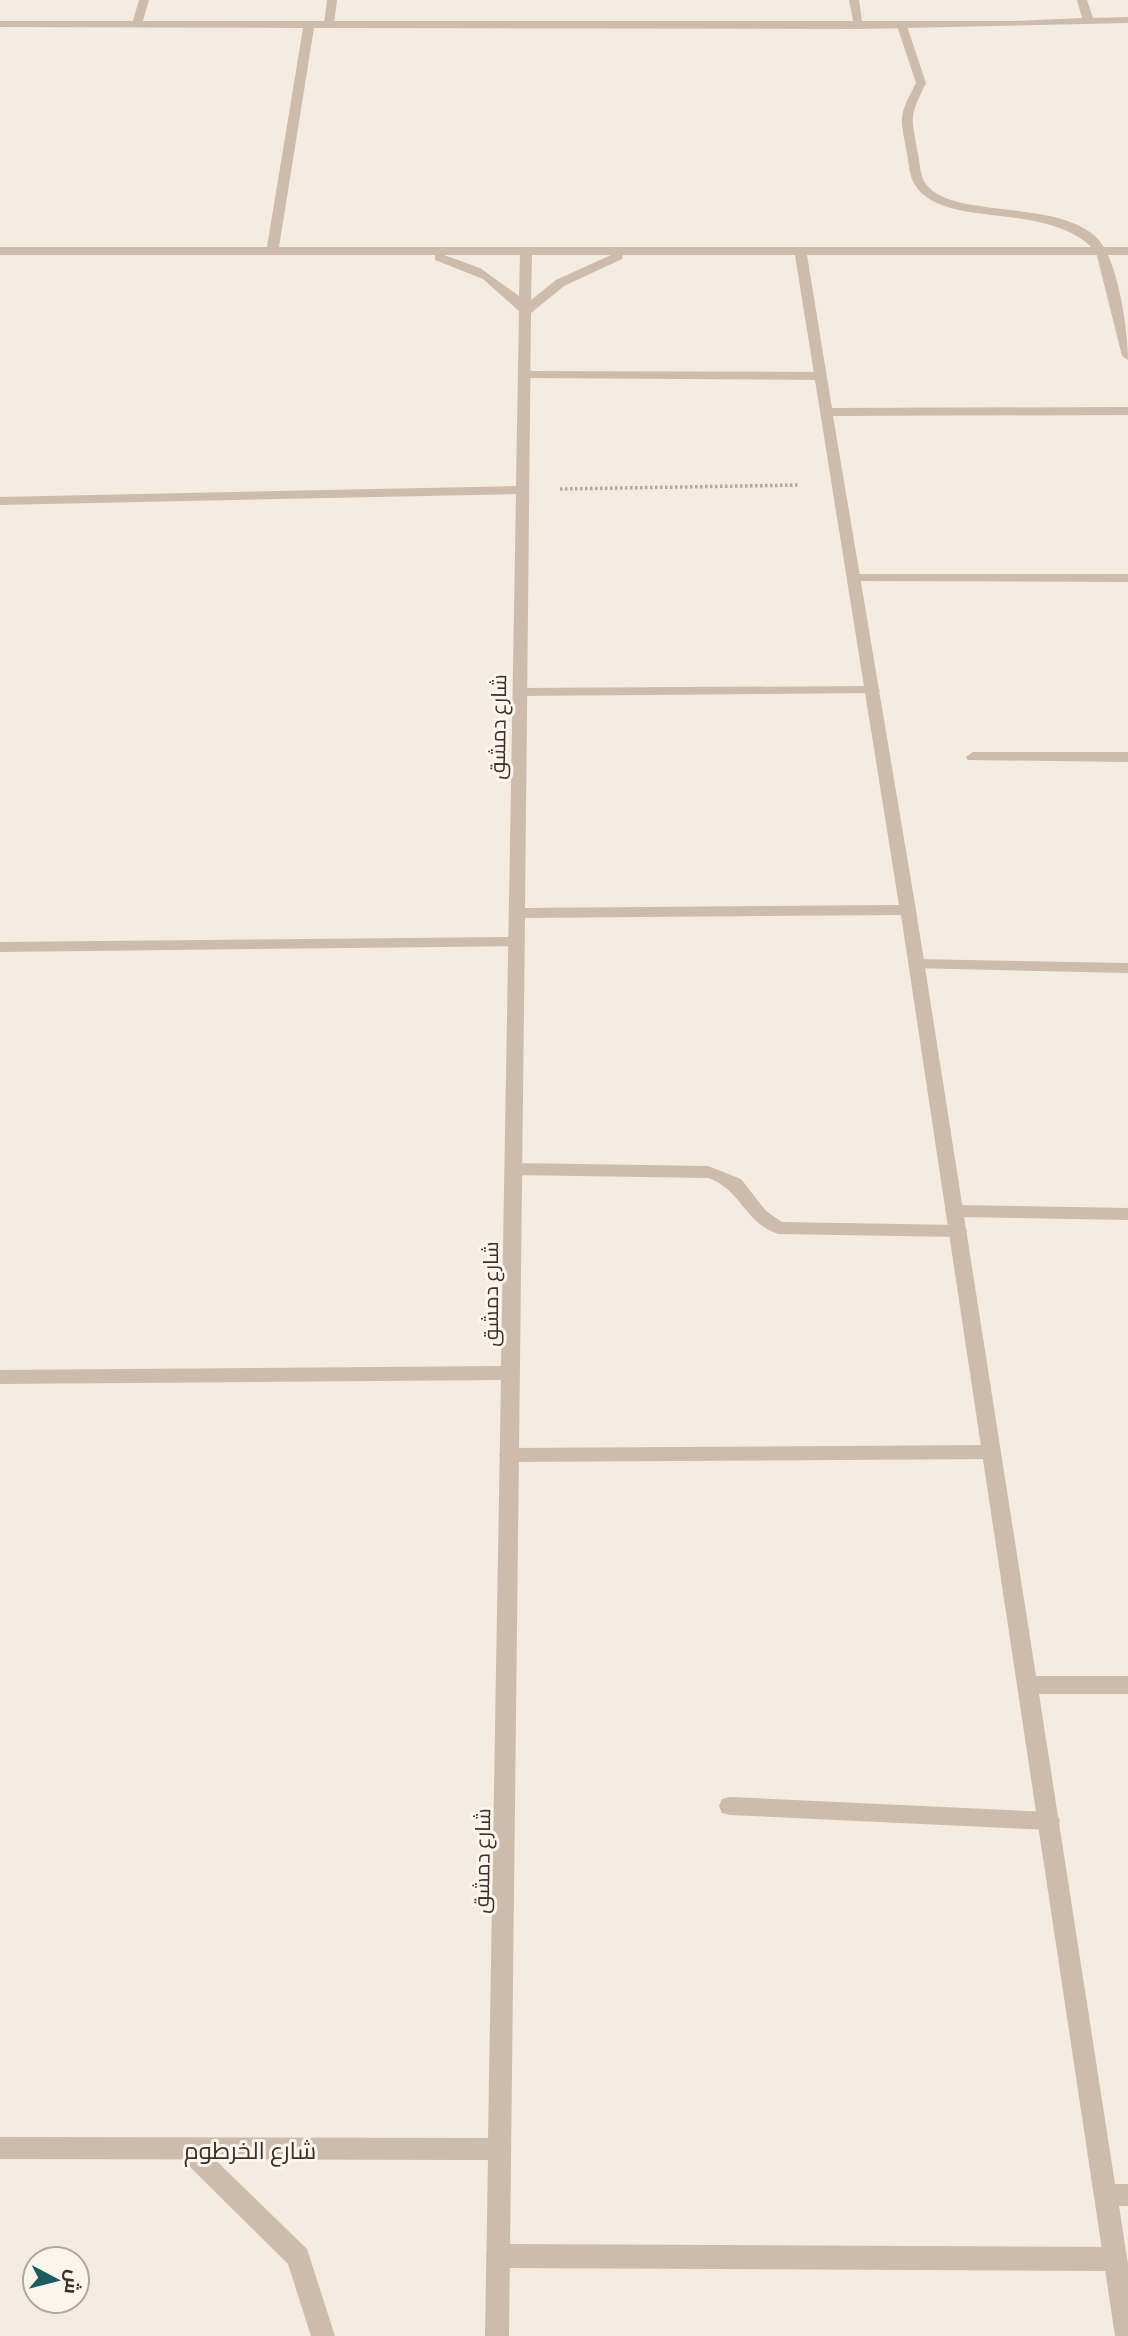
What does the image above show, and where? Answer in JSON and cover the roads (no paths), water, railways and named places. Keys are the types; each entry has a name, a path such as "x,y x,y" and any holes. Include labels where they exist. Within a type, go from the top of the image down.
{"street":[{"path":"137,23 144,0"},
{"path":"328,24 332,0"},
{"path":"854,0 859,26"},
{"path":"1082,0 1088,20"},
{"path":"0,24 902,26 1128,20"},
{"path":"272,251 309,24"},
{"path":"902,26 921,82 905,115 918,181 922,188 941,201 1060,222 1096,240 1102,251 1128,356"},
{"path":"0,251 1128,251"},
{"path":"418,251 447,259 484,275 513,295 526,311 541,296 580,271 630,252"},
{"path":"800,251 917,964 1049,1821 1117,2195 1115,2259 1127,2336"},
{"name":"شارع دمشق","path":"497,2336 526,252"},
{"path":"524,375 821,376"},
{"path":"827,412 1128,411"},
{"path":"0,501 523,490"},
{"path":"855,578 1128,579"},
{"path":"520,692 873,690"},
{"path":"972,757 1128,757"},
{"path":"517,913 908,910"},
{"path":"0,947 517,942"},
{"path":"917,964 1128,968"},
{"path":"513,1169 708,1172 739,1185 761,1218 779,1228 958,1231"},
{"path":"954,1211 1128,1214"},
{"path":"0,1377 511,1373"},
{"path":"509,1455 991,1452"},
{"path":"1027,1685 1128,1685"},
{"path":"730,1805 1049,1821"},
{"name":"شارع الخرطوم","path":"0,2148 500,2149"},
{"path":"188,2149 298,2257 323,2336"},
{"path":"498,2256 1115,2259"}]}
